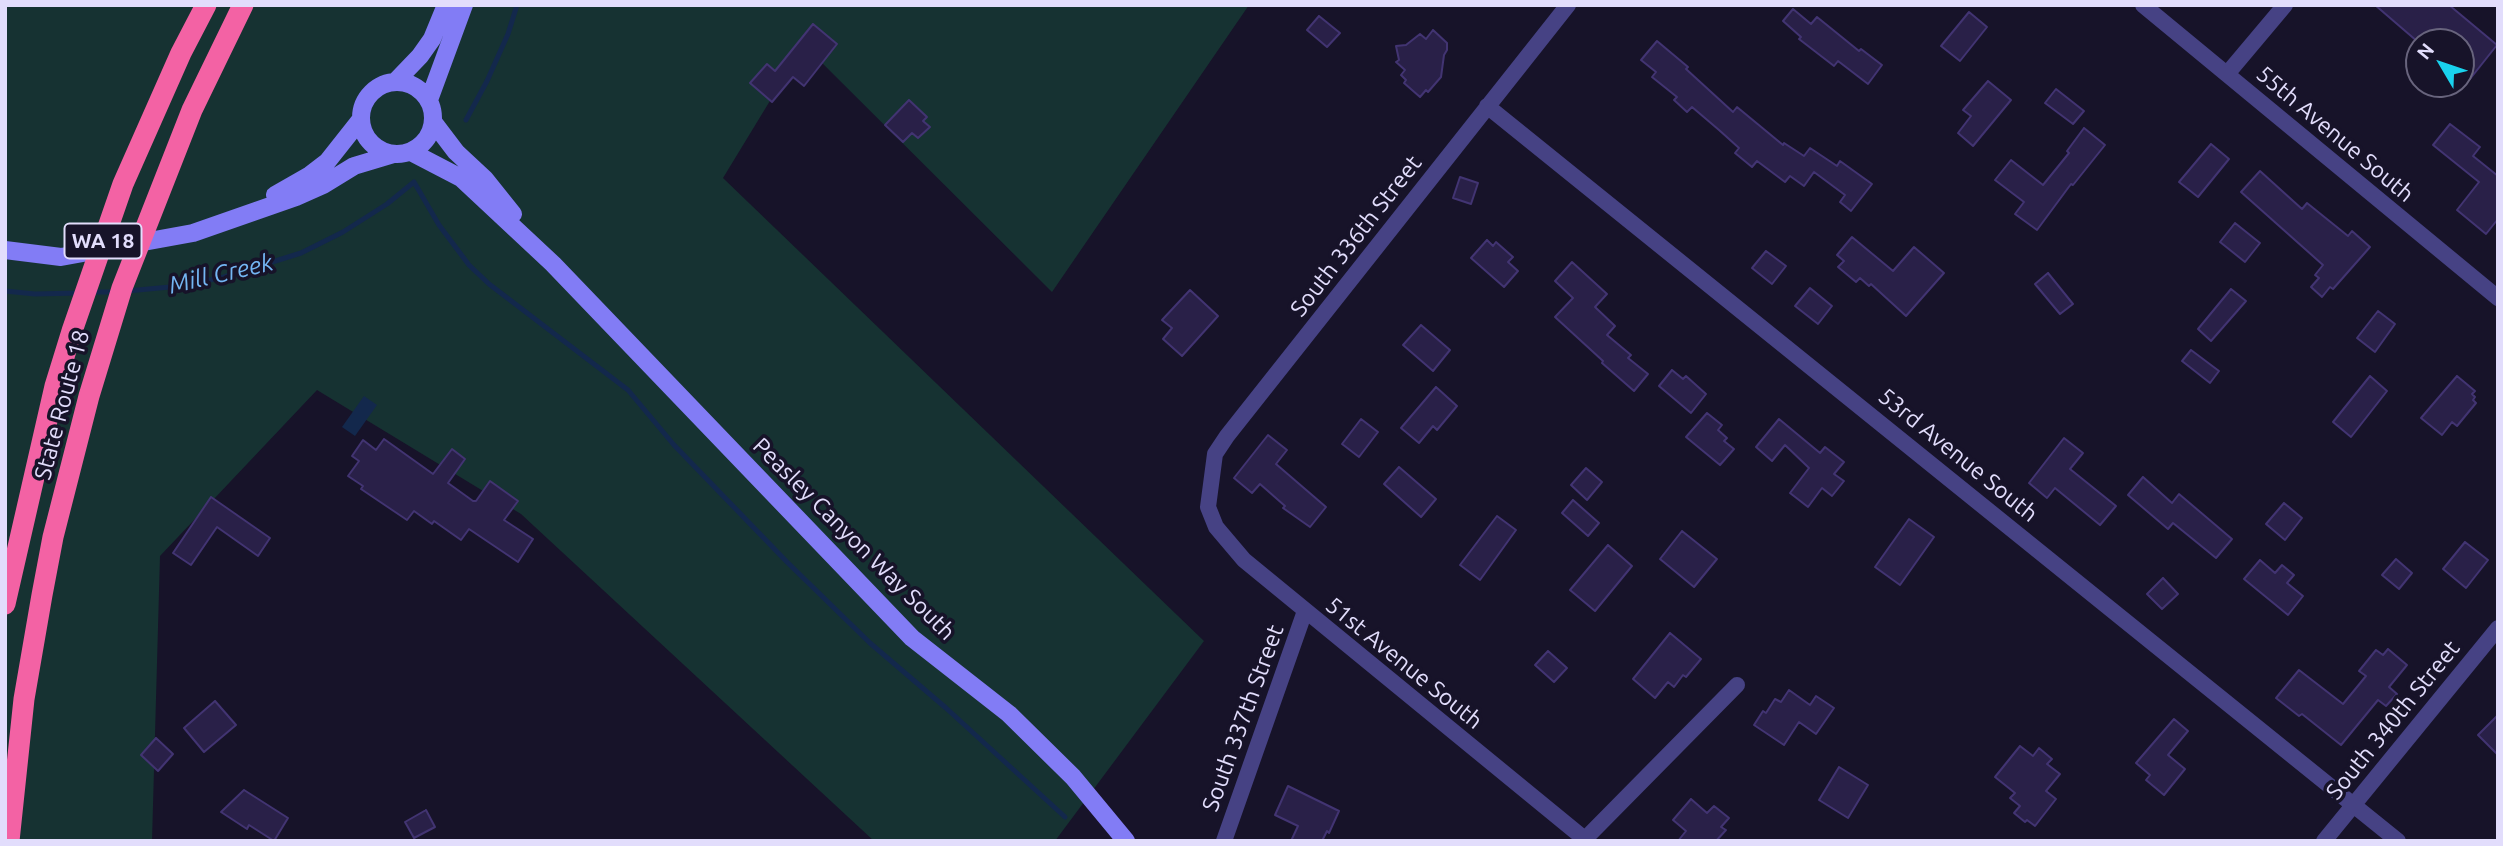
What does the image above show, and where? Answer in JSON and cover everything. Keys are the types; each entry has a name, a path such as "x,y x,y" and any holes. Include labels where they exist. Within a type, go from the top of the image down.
{"highway":[{"name":"State Route 18","path":"5,604 55,386 123,184 181,53 206,5"},
{"name":"State Route 18","path":"9,841 24,699 53,537 89,396 122,288 192,110 243,5"}],"street":[{"path":"396,81 420,56 432,38 446,5"},
{"path":"429,100 464,5"},
{"name":"South 336th Street","path":"1208,507 1214,454 1568,5"},
{"name":"55th Avenue South","path":"2143,5 2498,298"},
{"path":"2227,74 2285,5"},
{"path":"5,250 61,257 193,233 323,186 354,166 403,153 426,140 434,123 433,111 429,100 415,86 396,81 384,83 367,98 362,108 364,132 371,143 381,151 403,153"},
{"name":"53rd Avenue South","path":"1487,106 2398,841"},
{"path":"193,233 257,204 310,175 338,149 361,119"},
{"name":"Peasley Canyon Way South","path":"434,123 456,152 485,179 553,264"},
{"name":"Peasley Canyon Way South","path":"403,153 461,178 553,264 912,638 1010,714 1073,777 1126,841"},
{"name":"51st Avenue South","path":"1208,507 1216,527 1230,546 1305,611 1586,840"},
{"name":"South 337th Street","path":"1224,841 1305,611"},
{"name":"South 340th Street","path":"2324,841 2498,628"},
{"path":"1586,840 1737,685"}],"green space":[{"path":"5,5 1249,5 1052,292 804,45 723,178 1204,641 1055,841 874,841 521,514 317,390 160,556 152,841 5,841"}],"water":[{"path":"364,396 377,405 355,436 342,427"}],"building":[{"path":"2375,5 2449,5 2497,45 2475,73 2475,28 2405,28 2405,31"},
{"path":"1793,9 1811,24 1817,17 1859,51 1861,49 1882,65 1868,84 1838,61 1834,66 1799,39 1801,37 1783,21"},
{"path":"1969,12 1987,27 1960,61 1941,46"},
{"path":"1319,16 1340,33 1327,47 1307,30"},
{"path":"813,24 837,44 804,86 793,77 772,102 750,83 767,64 775,71"},
{"path":"1433,30 1447,43 1447,50 1441,77 1420,97 1404,83 1406,80 1401,75 1405,70 1396,62 1399,60 1396,46 1406,45 1420,34 1426,39"},
{"path":"1657,41 1688,67 1686,69 1733,112 1737,107 1783,145 1784,143 1804,156 1810,148 1837,166 1840,161 1872,184 1851,211 1840,202 1845,195 1814,172 1804,186 1790,176 1785,182 1757,161 1752,167 1735,153 1739,148 1719,130 1692,107 1687,112 1674,100 1677,97 1652,77 1656,72 1641,60"},
{"path":"1988,81 2011,100 1973,146 1958,133 1971,116 1963,110"},
{"path":"2056,89 2084,111 2073,124 2045,103"},
{"path":"909,100 927,117 923,121 930,127 918,138 912,133 903,142 885,125"},
{"path":"2450,124 2480,147 2473,156 2498,176 2498,219 2486,234 2457,210 2479,182 2433,145"},
{"path":"2084,128 2105,145 2073,185 2071,184 2037,230 2015,214 2024,202 1995,180 2011,160 2043,185 2069,153 2067,151"},
{"path":"2211,144 2229,159 2198,197 2179,182"},
{"path":"2260,171 2302,209 2307,203 2348,236 2352,231 2370,247 2333,289 2330,287 2322,297 2311,287 2319,278 2315,275 2323,265 2241,192"},
{"path":"1460,177 1478,183 1471,204 1453,198"},
{"path":"2235,223 2260,243 2245,262 2220,242"},
{"path":"1852,237 1893,271 1914,247 1944,273 1906,316 1871,284 1869,286 1860,278 1856,282 1838,267 1844,261 1837,255"},
{"path":"1487,240 1493,246 1496,242 1513,257 1508,262 1518,271 1504,287 1471,258"},
{"path":"1766,251 1786,266 1772,284 1752,268"},
{"path":"1572,262 1607,294 1595,307 1615,326 1607,335 1631,355 1628,358 1648,374 1634,391 1555,317 1573,298 1555,281"},
{"path":"2048,273 2073,304 2060,314 2035,284"},
{"path":"1810,288 1832,306 1818,324 1795,306"},
{"path":"2231,289 2246,301 2211,341 2198,329"},
{"path":"1190,290 1218,316 1182,356 1163,339 1172,328 1162,320"},
{"path":"2378,311 2395,324 2375,352 2357,338"},
{"path":"1421,325 1450,350 1433,371 1403,345"},
{"path":"2191,350 2219,371 2210,383 2182,361"},
{"path":"1672,370 1683,379 1686,376 1706,394 1691,413 1659,386"},
{"path":"2370,376 2387,391 2351,437 2333,422"},
{"path":"2457,376 2475,391 2472,394 2476,403 2457,426 2452,422 2442,435 2421,418"},
{"path":"1436,387 1457,406 1437,430 1433,426 1419,443 1401,428"},
{"path":"1707,413 1722,425 1718,430 1727,438 1724,441 1734,449 1720,465 1686,437"},
{"path":"1361,419 1378,432 1359,457 1342,444"},
{"path":"1779,419 1820,453 1825,447 1844,462 1834,474 1844,481 1832,496 1822,488 1808,507 1790,493 1809,468 1785,445 1772,461 1756,447"},
{"path":"1268,435 1287,450 1276,464 1326,507 1310,527 1283,508 1285,506 1260,484 1252,493 1234,478"},
{"path":"2064,438 2083,453 2070,469 2116,506 2100,525 2055,488 2047,498 2029,483"},
{"path":"384,439 433,474 452,449 465,459 448,483 476,501 490,481 518,501 504,520 533,539 518,562 469,529 461,540 414,511 407,520 361,489 363,486 348,476 359,461 352,456 363,440 376,450"},
{"path":"1399,467 1436,499 1421,517 1384,484"},
{"path":"1586,468 1602,482 1587,500 1571,485"},
{"path":"2143,477 2172,503 2179,494 2232,539 2216,558 2173,523 2168,529 2128,495"},
{"path":"211,497 270,538 258,556 217,527 191,565 173,553"},
{"path":"1573,500 1599,523 1588,536 1562,513"},
{"path":"2284,503 2302,518 2285,540 2266,524"},
{"path":"1497,516 1516,530 1480,580 1460,565"},
{"path":"1909,519 1934,537 1900,585 1875,567"},
{"path":"1682,531 1717,559 1694,587 1660,559"},
{"path":"2465,542 2488,560 2466,588 2443,569"},
{"path":"1608,545 1632,566 1595,611 1570,590"},
{"path":"2396,559 2412,573 2399,589 2382,575"},
{"path":"2260,560 2275,573 2282,565 2294,575 2287,583 2303,596 2288,615 2244,579"},
{"path":"2163,578 2178,594 2162,609 2147,594"},
{"path":"1670,633 1701,659 1686,677 1683,675 1674,687 1668,682 1655,698 1633,679"},
{"path":"2388,649 2407,665 2389,687 2397,694 2386,706 2378,700 2341,745 2302,714 2299,716 2276,698 2299,670 2343,704 2366,676 2359,671 2376,650 2383,655"},
{"path":"1548,651 1567,668 1554,682 1535,665"},
{"path":"1789,690 1810,705 1816,696 1834,708 1816,734 1799,722 1784,745 1754,725 1775,699 1781,702"},
{"path":"215,701 236,725 204,752 184,728"},
{"path":"2498,715 2498,755 2478,735"},
{"path":"2174,719 2188,731 2168,755 2185,769 2164,795 2146,780 2150,775 2136,763"},
{"path":"156,738 173,754 158,771 141,755"},
{"path":"2020,746 2033,756 2039,748 2052,759 2047,764 2060,774 2046,791 2056,799 2035,826 2014,813 2020,806 2010,798 2015,793 1995,777"},
{"path":"1839,767 1868,785 1848,818 1819,800"},
{"path":"1288,786 1339,811 1329,833 1327,831 1322,841 1291,841 1298,826 1275,815"},
{"path":"244,790 288,818 274,841 249,825 247,829 221,812"},
{"path":"1691,799 1707,813 1714,806 1729,818 1721,827 1726,830 1716,841 1678,841 1686,831 1673,820"},
{"path":"426,810 435,827 414,838 405,822"}],"waterway":[{"name":"Mill Creek","path":"466,120 508,34 517,5"},
{"path":"127,291 181,286 224,277 301,253 343,232 387,204 414,182 439,225 469,265 489,284 628,390 674,445 787,562 870,643 946,708 1065,817"},
{"name":"Mill Creek","path":"5,291 35,294 79,293"},
{"name":"Mill Creek","path":"92,292 114,292"}]}
